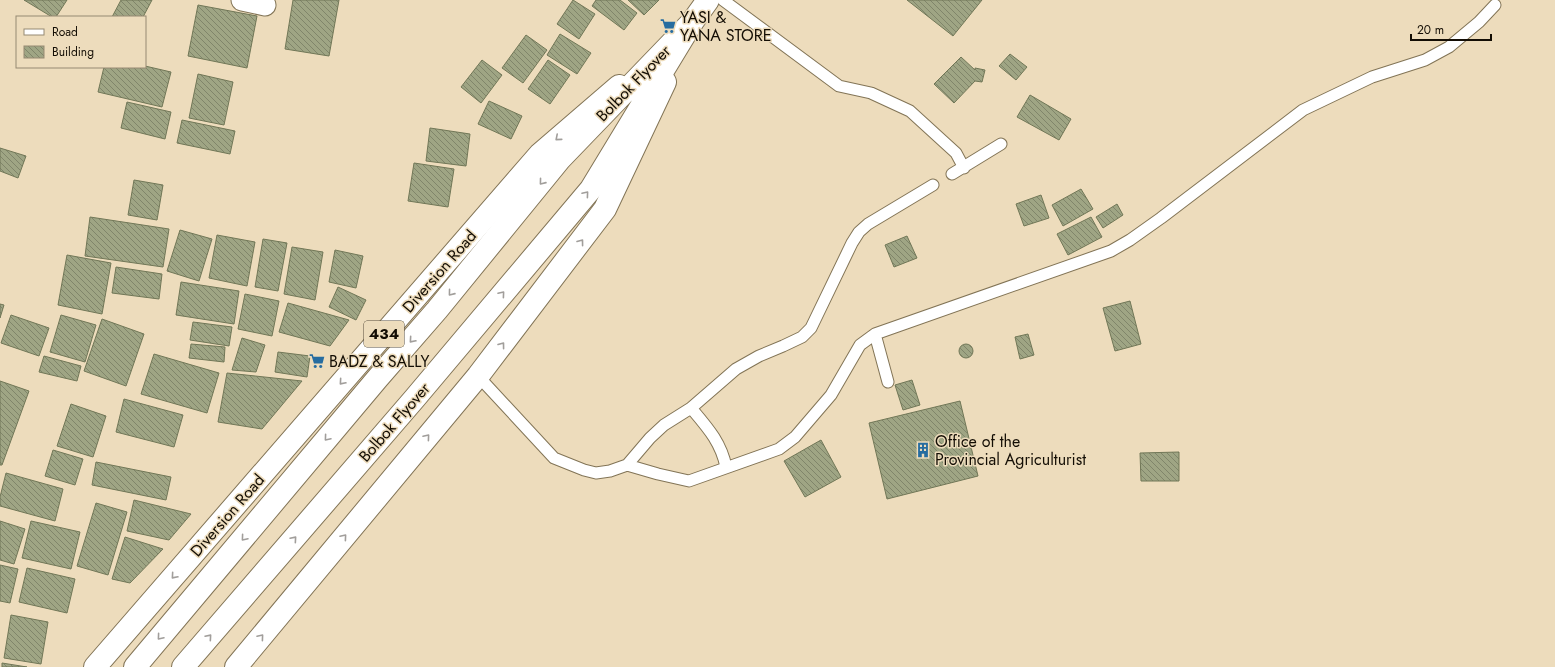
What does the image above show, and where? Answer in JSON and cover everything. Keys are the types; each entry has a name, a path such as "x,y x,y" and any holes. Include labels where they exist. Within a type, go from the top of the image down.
{"main road":[{"name":"Diversion Road","path":"236,667 478,376 606,209 693,21 708,0"},
{"name":"Diversion Road","path":"95,667 540,154 693,21"},
{"name":"Bolbok Flyover","path":"135,667 437,310 560,159 693,21"},
{"name":"Bolbok Flyover","path":"183,667 468,335 590,189 693,21"}],"street":[{"path":"242,0 265,5"}],"lane":[{"path":"723,0 839,86 871,93 910,110 956,153 964,168"},
{"path":"627,465 690,481 779,449 795,437 831,395 860,346 875,334 1110,251 1130,240 1161,218 1303,110 1372,77 1425,60 1450,47 1495,5"},
{"path":"952,174 1002,144"},
{"path":"478,376 554,458 584,470 596,473 610,472 627,465 664,425 691,408 736,369 759,356 802,337 811,328 852,243 860,232 868,224 933,185"},
{"path":"875,334 888,382"},
{"path":"691,408 714,435 726,468"}],"building":[{"path":"24,0 67,0 57,16 50,16"},
{"path":"121,0 152,0 144,16 113,16"},
{"path":"293,0 339,0 329,56 285,49"},
{"path":"573,0 595,14 579,39 557,24"},
{"path":"596,0 620,0 637,13 624,30 592,6"},
{"path":"628,0 659,0 644,15"},
{"path":"907,0 982,0 953,36"},
{"path":"198,5 257,16 247,68 188,56"},
{"path":"560,34 591,53 577,74 547,55"},
{"path":"526,35 547,50 523,83 502,68"},
{"path":"1010,54 1027,67 1016,80 999,66"},
{"path":"961,57 975,70 975,68 985,70 982,82 975,81 954,103 934,84"},
{"path":"482,60 502,75 481,103 461,87"},
{"path":"548,60 570,75 550,104 528,89"},
{"path":"146,66 171,72 162,107 98,92 104,68 146,68"},
{"path":"198,74 233,82 224,125 189,118"},
{"path":"1030,95 1071,119 1059,140 1017,117"},
{"path":"489,101 522,116 511,139 478,124"},
{"path":"127,102 171,112 165,139 121,128"},
{"path":"182,120 235,131 230,154 177,143"},
{"path":"430,128 470,134 466,166 426,161"},
{"path":"0,148 26,156 18,178 0,171"},
{"path":"414,163 454,169 448,207 408,201"},
{"path":"134,180 163,185 157,220 128,215"},
{"path":"1081,189 1093,209 1063,226 1052,205"},
{"path":"1041,195 1049,218 1024,226 1016,204"},
{"path":"1117,204 1123,215 1103,228 1096,217"},
{"path":"90,217 169,229 163,267 85,256"},
{"path":"1091,217 1102,237 1068,255 1057,234"},
{"path":"180,230 212,239 199,281 167,271"},
{"path":"217,235 255,242 247,286 209,278"},
{"path":"907,236 917,258 894,267 885,245"},
{"path":"263,239 287,243 278,291 255,287"},
{"path":"292,247 323,252 315,300 284,294"},
{"path":"335,250 363,256 356,288 329,282"},
{"path":"67,255 111,263 102,314 58,305"},
{"path":"116,267 162,274 159,299 112,293"},
{"path":"181,282 239,291 234,324 176,315"},
{"path":"338,287 366,300 356,320 329,307"},
{"path":"245,294 279,301 272,336 238,329"},
{"path":"1130,301 1141,344 1115,351 1103,308"},
{"path":"288,303 349,320 330,346 279,332"},
{"path":"0,304 4,305 0,318"},
{"path":"11,315 49,328 39,356 1,343"},
{"path":"61,315 96,325 85,362 50,352"},
{"path":"102,319 144,334 126,386 84,371"},
{"path":"193,322 232,327 229,346 190,340"},
{"path":"1028,334 1034,355 1020,359 1015,337"},
{"path":"242,338 265,345 256,372 232,370"},
{"path":"191,344 225,347 224,362 189,358"},
{"path":"966,344 971,346 973,351 971,356 966,358 961,356 959,351 961,346"},
{"path":"278,352 310,356 307,377 275,372"},
{"path":"154,354 219,373 207,413 141,394"},
{"path":"44,356 81,366 77,381 39,372"},
{"path":"227,373 302,381 262,429 218,422"},
{"path":"912,380 920,405 903,410 895,385"},
{"path":"0,381 29,391 2,465 0,465"},
{"path":"124,399 183,415 174,447 116,432"},
{"name":"Office of the Provincial Agriculturist","path":"960,401 978,476 887,499 869,423"},
{"path":"71,404 106,416 93,457 57,446"},
{"path":"821,440 841,477 805,497 784,461"},
{"path":"53,450 83,459 75,485 45,476"},
{"path":"1179,452 1179,481 1141,481 1140,453"},
{"path":"96,462 171,477 166,500 92,485"},
{"path":"6,473 63,489 55,521 0,506 0,497"},
{"path":"134,500 191,514 169,540 127,531"},
{"path":"96,503 127,512 108,575 77,566"},
{"path":"0,521 25,529 14,564 0,560"},
{"path":"31,521 80,532 71,569 22,558"},
{"path":"125,537 163,549 130,583 112,579"},
{"path":"0,565 18,569 10,603 0,601"},
{"path":"27,568 75,579 67,613 19,602"},
{"path":"11,615 48,622 41,664 4,658"},
{"path":"2,663 27,667 2,667"}],"place":[{"name":"YASI & YANA STORE","path":"668,26"},
{"name":"BADZ & SALLY","path":"317,361"},
{"name":"Office of the Provincial Agriculturist","path":"923,450"}]}
